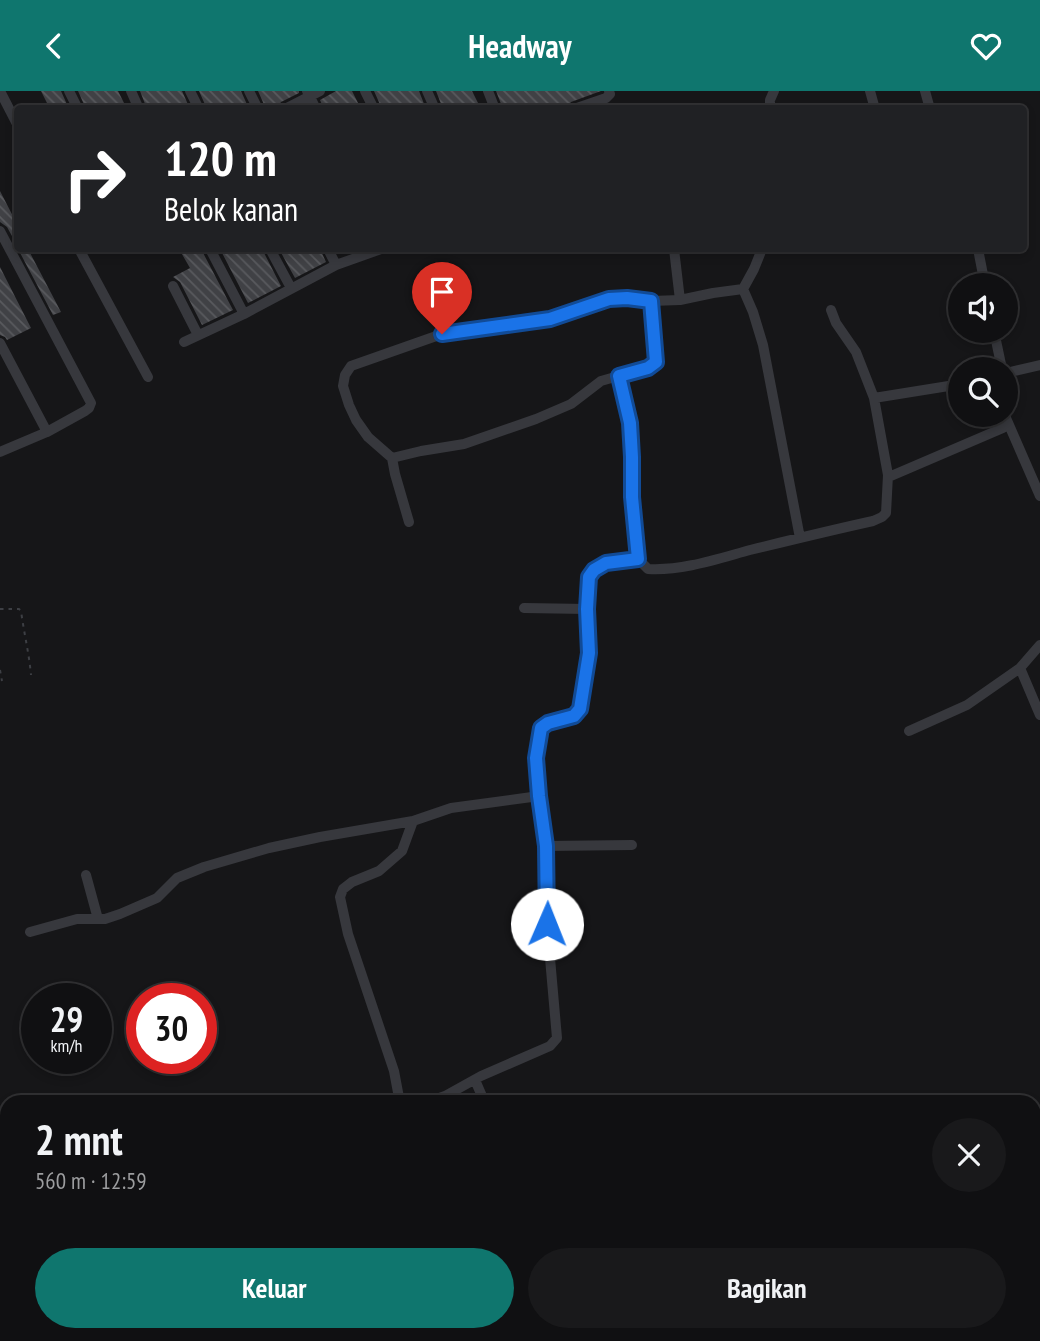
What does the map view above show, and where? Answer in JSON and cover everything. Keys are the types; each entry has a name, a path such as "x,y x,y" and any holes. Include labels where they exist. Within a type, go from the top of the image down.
{"street":[{"path":"0,91 14,118"},
{"path":"586,105 606,98 610,94 609,91"},
{"path":"292,105 312,93"},
{"path":"0,231 91,403 85,411 47,432 0,453"},
{"path":"81,252 148,377"},
{"path":"212,252 244,314"},
{"path":"272,252 290,288"},
{"path":"330,252 336,265"},
{"path":"184,342 244,314 336,265 373,252"},
{"path":"674,252 680,300"},
{"path":"743,289 761,252"},
{"path":"979,252 983,273"},
{"path":"173,286 198,335"},
{"path":"410,522 392,458 368,437 352,413 343,386 345,375 351,366 442,334 550,319 609,299 680,300 743,289"},
{"path":"743,289 763,345 800,538"},
{"path":"392,458 464,444 536,419 571,404 601,381 648,368 656,362 651,301"},
{"path":"619,376 630,423 632,497 638,559 648,569 680,567 709,561 873,521 887,513 888,475 874,398 856,352 831,310"},
{"path":"0,342 47,432"},
{"path":"1018,370 1040,365"},
{"path":"874,398 948,386"},
{"path":"888,475 1004,427"},
{"path":"1011,427 1037,481 1040,496"},
{"path":"447,1095 550,1046 557,1038 547,924 546,846 536,758 541,728 548,723 574,716 580,709 589,653 589,577 594,570 606,563 638,559"},
{"path":"524,608 587,609"},
{"path":"909,731 967,705 1020,668 1040,645"},
{"path":"1020,668 1040,715"},
{"path":"30,932 77,919 106,919 157,898 177,878 269,848 413,821 450,808 539,796"},
{"path":"398,1095 394,1071 348,934 340,897 343,889 352,882 379,871 402,851 413,821"},
{"path":"546,846 632,845"},
{"path":"86,875 98,919"},
{"path":"475,1080 482,1095"}],"path":[{"path":"0,609 15,608 21,611 31,675"},
{"path":"0,670 2,681"}],"building":[{"path":"41,91 61,91 67,105 48,105"},
{"path":"78,91 118,91 125,105 84,105"},
{"path":"140,91 182,91 188,105 145,105"},
{"path":"199,91 241,91 247,105 205,105"},
{"path":"258,91 299,91 279,105 264,105"},
{"path":"336,91 352,91 359,105 322,105 320,100"},
{"path":"374,91 419,91 424,105 380,105"},
{"path":"436,91 472,91 479,105 441,105"},
{"path":"496,91 601,91 569,105 501,105"},
{"path":"0,191 14,218 14,240 7,227 0,222"},
{"path":"20,252 30,252 61,312 53,315"},
{"path":"181,252 203,252 233,310 202,325 180,282 173,277 190,268"},
{"path":"222,252 264,252 281,286 248,303"},
{"path":"281,252 321,252 326,262 295,278"},
{"path":"0,267 31,328 7,340 0,335"}],"route":[{"path":"442,334 550,319 609,299 651,301 656,362 648,368 619,376 630,423 632,497 638,559 606,563 594,570 589,577 589,653 580,709 574,716 548,723 541,728 536,758 546,846 547,924"}]}
